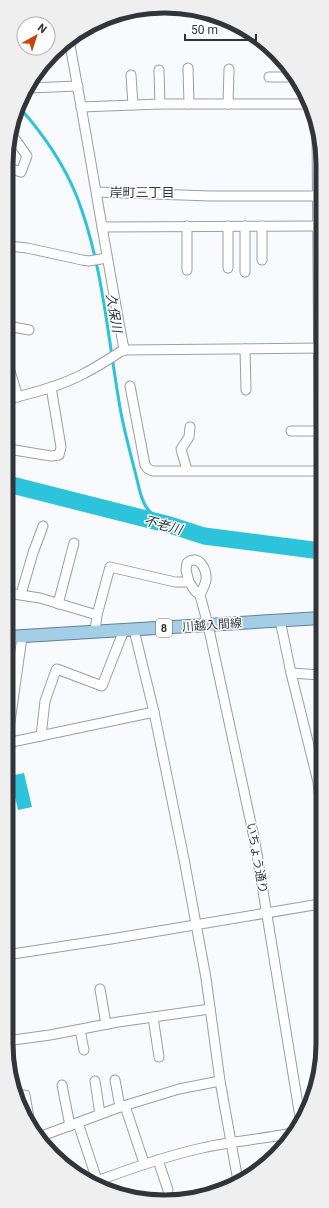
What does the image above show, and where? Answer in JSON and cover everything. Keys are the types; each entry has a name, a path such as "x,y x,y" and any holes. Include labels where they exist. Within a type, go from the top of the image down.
{"main road":[{"name":"川越入間線","path":"13,637 316,618"}],"street":[{"path":"71,45 97,192 102,227 104,258 123,344 122,351"},
{"path":"188,68 189,104"},
{"path":"228,104 229,69"},
{"path":"159,70 160,104"},
{"path":"131,75 133,105"},
{"path":"269,77 288,77"},
{"path":"34,88 78,86"},
{"path":"81,107 160,104 303,104"},
{"path":"13,169 21,172 27,156 15,139"},
{"path":"97,192 210,196 316,196"},
{"path":"187,226 187,270"},
{"path":"228,226 228,268"},
{"path":"244,272 245,226"},
{"path":"262,226 262,260"},
{"path":"102,227 316,226"},
{"path":"13,246 89,261 104,258"},
{"path":"13,327 29,330"},
{"path":"13,398 51,387 87,372 122,351 316,348"},
{"path":"245,349 246,390"},
{"path":"13,381 18,397"},
{"path":"130,386 145,465 148,469 316,471"},
{"path":"13,450 52,456 59,455 61,447 51,387"},
{"path":"187,470 181,449 189,437 190,427"},
{"path":"291,431 316,428"},
{"path":"21,594 33,553 43,526"},
{"path":"58,604 74,543"},
{"path":"95,632 97,615 110,567 175,582 189,582 186,570 188,563 193,560 198,561 203,567 206,580 200,595"},
{"name":"いちょう通り","path":"189,582 195,591 200,595 240,769 255,842 299,1112"},
{"path":"13,593 21,594 97,615"},
{"path":"280,620 291,673 316,774"},
{"path":"129,630 154,712 172,795 196,924 220,1081 237,1176"},
{"path":"41,736 45,701 56,670 57,669 102,686 129,630"},
{"path":"13,701 22,637"},
{"path":"291,673 316,675"},
{"path":"13,742 154,712"},
{"path":"13,954 316,905"},
{"path":"100,989 106,1024"},
{"path":"13,1040 80,1030 106,1024 210,1009"},
{"path":"153,1017 159,1057"},
{"path":"80,1030 84,1050"},
{"path":"115,1080 144,1163"},
{"path":"44,1135 123,1106 179,1089 220,1081"},
{"path":"95,1082 100,1114"},
{"path":"62,1085 74,1125 96,1178"},
{"path":"25,1096 27,1105"},
{"path":"103,1182 144,1163 204,1148 286,1134"},
{"path":"158,1160 168,1190"}],"water":[{"path":"24,773 32,807 18,810 13,789 13,775"}],"waterway":[{"name":"久保川","path":"23,112 37,128 59,161 77,197 86,223 99,276 121,413 140,492 147,509 170,525"},
{"name":"久保川","path":"13,485 170,525 204,536 316,550"}],"district":[{"name":"岸町三丁目","path":"142,192"}],"water label":[{"name":"不老川","path":"163,525"}]}
